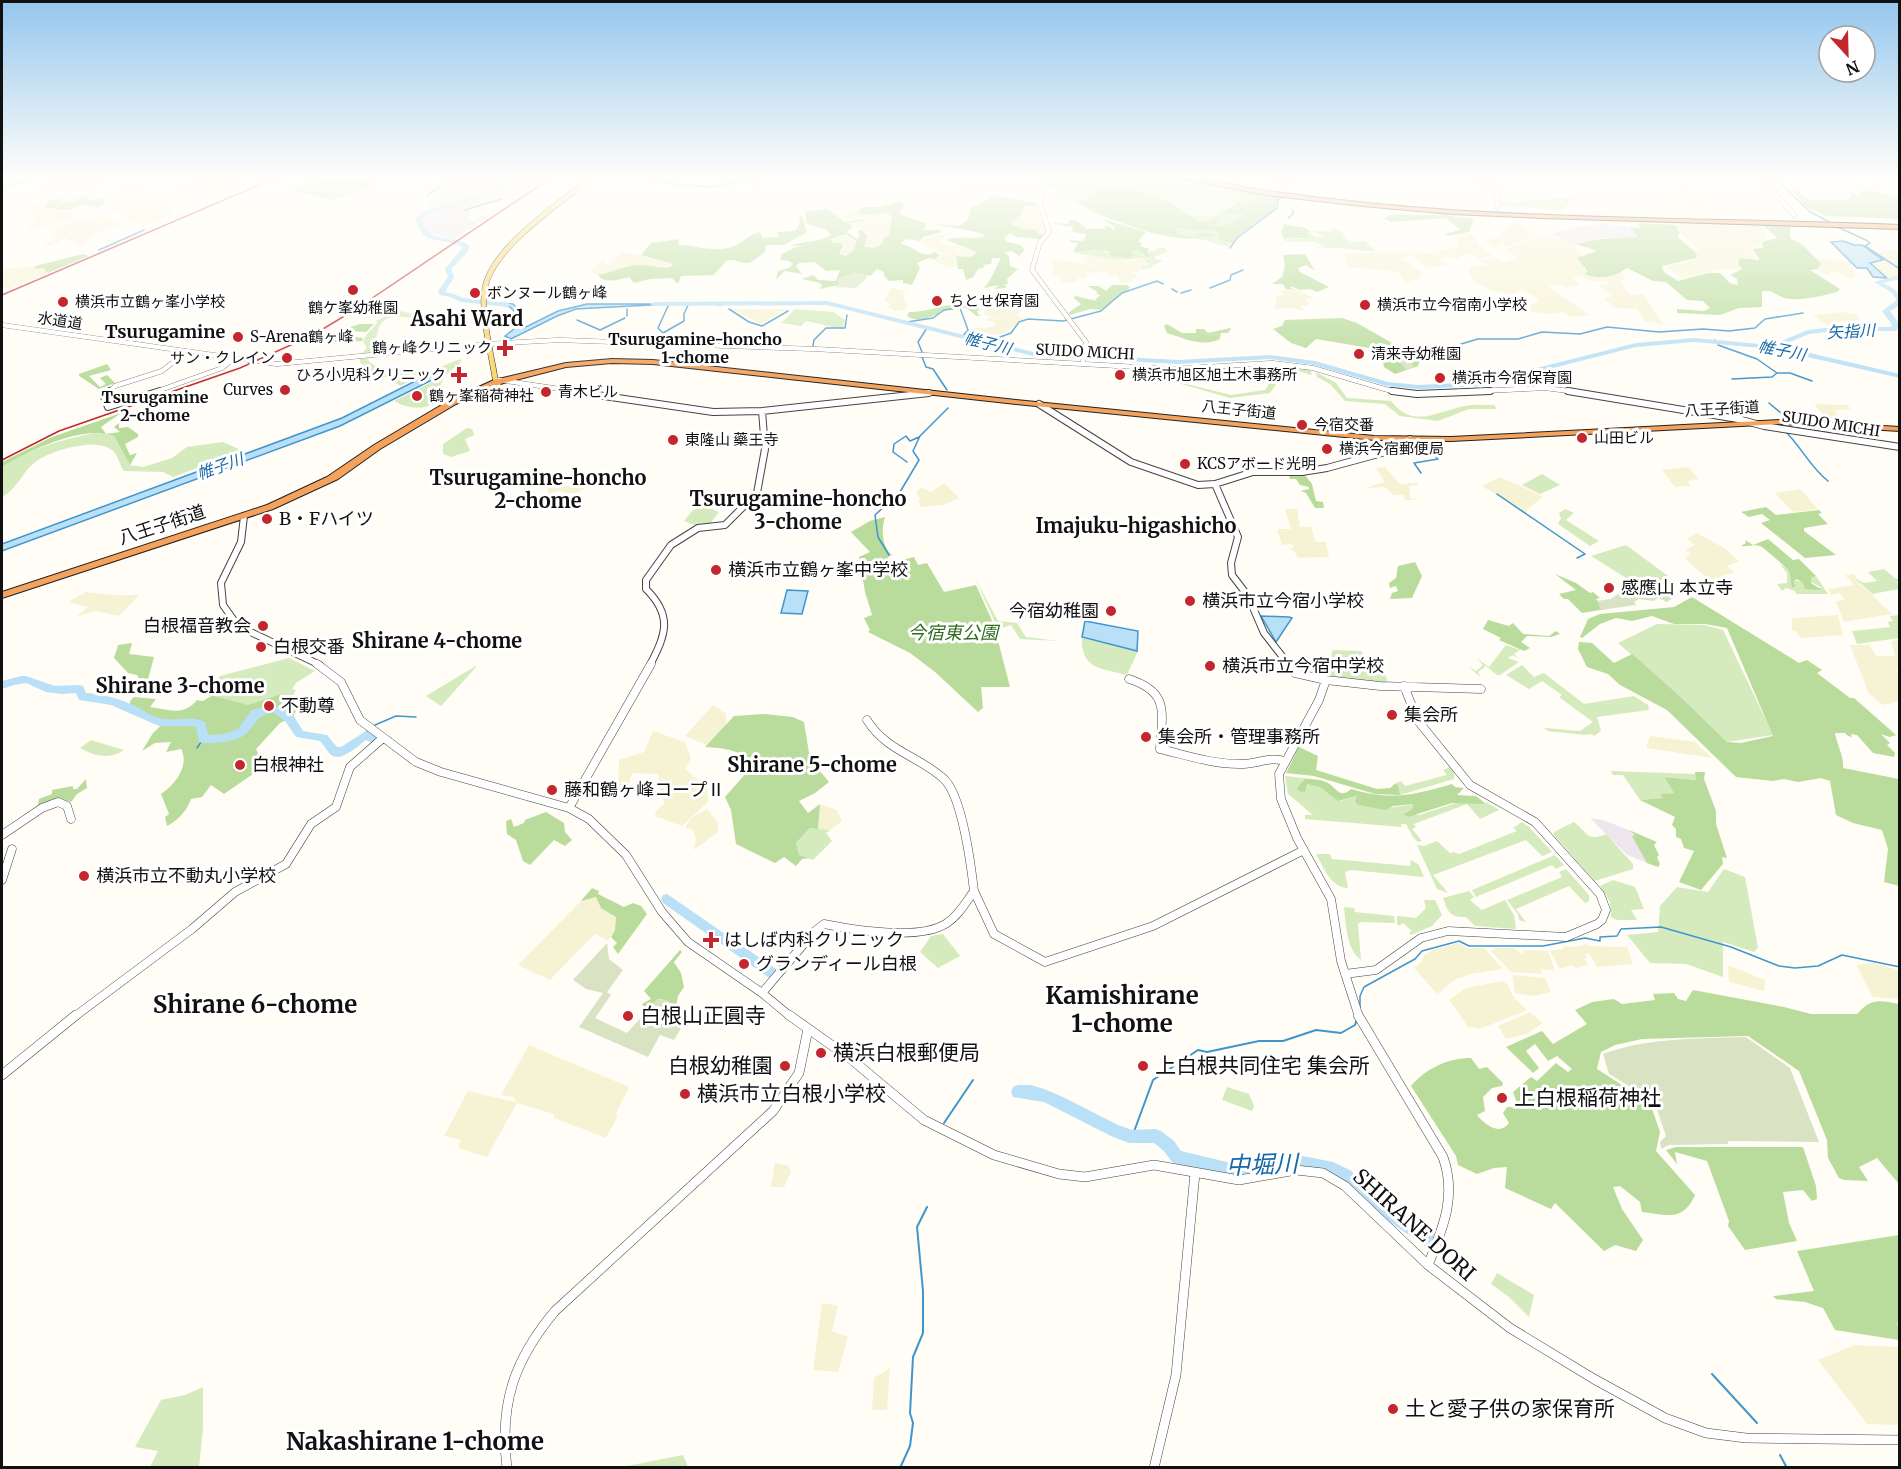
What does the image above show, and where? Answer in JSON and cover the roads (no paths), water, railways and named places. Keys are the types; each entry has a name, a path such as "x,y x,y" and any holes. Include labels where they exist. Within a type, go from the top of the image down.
{"highway":[{"name":"八王子街道","path":"329,480 375,448 453,402 499,381 578,364 612,361 653,362 1311,433 1410,439 1451,439 1749,423 1802,422 1899,429"},
{"name":"八王子街道","path":"2,595 283,502 329,480 460,400 499,381"}],"main road":[{"path":"499,381 485,302 488,278 503,254 510,248"}],"street":[{"path":"1038,248 1032,270 1086,342 1083,363"},
{"name":"水道道","path":"2,325 233,359"},
{"name":"SUIDO MICHI","path":"233,359 277,364 559,340 815,349 1181,369 1253,363 1286,364 1319,370 1388,390 1416,394 1545,388 1565,390 1764,426 1899,447"},
{"path":"186,352 162,371 110,389 104,397 108,407 117,406 222,368 233,359"},
{"path":"499,381 696,411 726,412 762,411 931,393"},
{"path":"1039,404 1131,462 1193,484 1215,484 1253,472 1302,472 1328,468 1404,447 1409,445 1410,439"},
{"path":"568,808 639,687 665,625 665,614 661,605 646,589 646,580 671,545 698,528 725,525 757,493 765,449 762,411"},
{"path":"1724,424 1764,426"},
{"path":"1215,484 1238,537 1231,572 1248,596 1264,633 1295,673 1326,680 1380,686 1481,689"},
{"name":"SHIRANE DORI","path":"244,516 241,542 221,583 223,605 238,627 316,662 328,670 341,682 360,720 382,740 408,757 429,768 568,808 589,819 626,855 662,912 688,942 762,993 856,1063 924,1120 994,1155 1059,1174 1085,1177 1154,1165 1239,1180 1296,1170 1323,1173 1345,1186 1428,1265 1510,1328 1665,1418 1697,1430 1746,1438 1899,1440"},
{"path":"1129,679 1151,686 1159,696 1160,749 1246,764 1272,758 1285,761"},
{"path":"1326,680 1319,700 1279,774 1281,799 1287,819 1330,899 1345,974 1357,1013 1443,1157 1448,1171 1452,1186 1451,1201 1428,1265"},
{"path":"1345,974 1376,970 1430,934 1448,931 1566,937 1597,924 1602,920 1606,910 1600,894 1535,822 1470,785 1418,721 1404,686"},
{"path":"867,720 871,729 879,737 938,776 954,791 974,891 994,934 1046,962 1153,926 1304,850"},
{"path":"2,1075 108,990 192,929 235,892 286,864 311,824 336,807 350,767 382,740"},
{"path":"2,835 42,808 58,802 66,806 71,819"},
{"path":"2,880 12,849"},
{"path":"762,993 815,931 824,924 905,933 931,930 944,925 955,916 974,891"},
{"path":"507,1467 503,1446 505,1407 512,1378 531,1340 555,1311 773,1111 799,1073 808,1029"},
{"path":"1154,1467 1176,1375 1195,1173"}],"water":[{"path":"1837,248 1866,248 1883,260 1870,263 1887,278 1873,277 1867,268 1857,268"},
{"path":"496,303 513,304 518,309 519,326 524,328 558,311 587,304 669,304 576,309 511,339 505,336 514,329 514,311 510,307"},
{"path":"431,373 438,377 340,426 2,551 2,544 342,418"},
{"path":"787,590 808,591 802,614 781,613"},
{"path":"1261,616 1289,617 1292,618 1276,642"},
{"path":"1085,621 1138,631 1137,651 1082,637"}],"waterway":[{"path":"99,250 105,248"},
{"path":"466,248 448,269 451,277 441,291 442,294 452,295 461,300 508,305"},
{"path":"1867,248 1900,269"},
{"path":"1210,288 1230,280 1231,275 1243,270"},
{"name":"矢指川","path":"1900,277 1877,282 1893,291 1900,300"},
{"path":"984,343 1011,333 1019,322 1028,319 1063,321 1101,311 1122,293 1157,281 1163,284"},
{"path":"1172,289 1177,292"},
{"path":"1181,293 1191,290"},
{"name":"矢指川","path":"1774,346 1808,332 1834,329 1893,329 1896,325 1886,311 1900,301"},
{"name":"帷子川","path":"669,304 658,328 663,333 684,321 684,314 689,303"},
{"name":"帷子川","path":"707,303 721,305"},
{"name":"帷子川","path":"805,304 816,303"},
{"path":"654,304 827,303 1033,354 1178,362 1270,357 1315,363 1387,384 1418,387 1482,384 1636,345 1694,340 1773,347 1900,376"},
{"path":"907,322 933,318 944,310 960,308 968,330 962,337"},
{"path":"627,309 627,316"},
{"name":"帷子川","path":"729,309 749,322 762,326 788,311"},
{"path":"1446,361 1461,344 1478,339 1518,339 1542,332 1580,334 1607,327 1659,332 1703,329 1729,331 1755,328 1765,319 1803,313"},
{"path":"813,346 814,340 826,328 845,328 847,315"},
{"path":"577,320 600,330 625,318"},
{"path":"922,352 918,342 927,328"},
{"path":"1718,345 1757,359 1777,373"},
{"path":"922,357 926,367 933,369 947,390"},
{"path":"1732,379 1772,377 1777,373"},
{"path":"1777,373 1790,373 1812,381"},
{"path":"1769,403 1781,413 1784,419"},
{"path":"889,555 878,537 875,515 900,492 919,460 913,451 920,436 948,408"},
{"path":"1786,432 1816,470 1828,481"},
{"path":"907,462 893,452 894,444 906,436 910,441 919,437"},
{"path":"1421,473 1414,463 1438,459 1424,444"},
{"path":"1497,494 1585,554 1577,558"},
{"path":"2,685 21,679 55,690 79,689 83,697 115,702 155,721 163,723 187,721 201,725 203,739 224,738 242,732 256,713 274,708 289,718 300,734 324,738 334,752 343,751 366,735 374,740"},
{"path":"375,725 396,716 416,717"},
{"path":"366,735 367,731"},
{"path":"197,748 203,739"},
{"name":"中堀川","path":"667,899 772,973"},
{"path":"1360,1012 1360,996 1364,987 1415,959 1422,951 1459,941 1469,946 1543,946 1585,938 1600,941 1600,937 1617,936 1621,929 1661,927 1731,947 1779,966 1795,968 1818,966 1842,955 1900,967"},
{"path":"1132,1137 1153,1080 1198,1050 1207,1052 1259,1041 1283,1041 1316,1030 1341,1033 1355,1025 1357,1019"},
{"path":"944,1123 973,1080"},
{"name":"中堀川","path":"1018,1092 1031,1092 1059,1101 1102,1125 1129,1136 1156,1136 1169,1146 1177,1157 1231,1170 1288,1160 1333,1169 1345,1175 1373,1202 1430,1241"},
{"path":"900,1468 910,1446 913,1423 910,1413 913,1357 923,1333 923,1291 917,1227 927,1207"},
{"path":"1712,1374 1757,1423"},
{"path":"1780,1455 1787,1468"}],"railway":[{"path":"2,295 113,248"},
{"path":"2,460 59,431 240,368 313,335 447,248"}],"place":[{"name":"鶴ケ峯幼稚園","path":"353,290"},
{"name":"ボンヌール鶴ヶ峰","path":"475,293"},
{"name":"ちとせ保育園","path":"937,301"},
{"name":"横浜市立鶴ヶ峯小学校","path":"63,302"},
{"name":"横浜市立今宿南小学校","path":"1365,305"},
{"name":"S-Arena鶴ヶ峰","path":"238,337"},
{"name":"鶴ヶ峰クリニック","path":"505,348"},
{"name":"清来寺幼稚園","path":"1359,354"},
{"name":"サン・クレイン","path":"287,358"},
{"name":"ひろ小児科クリニック","path":"459,375"},
{"name":"横浜市旭区旭土木事務所","path":"1120,375"},
{"name":"横浜市今宿保育園","path":"1440,378"},
{"name":"Curves","path":"285,390"},
{"name":"青木ビル","path":"546,392"},
{"name":"鶴ヶ峯稲荷神社","path":"417,396"},
{"name":"今宿交番","path":"1302,425"},
{"name":"山田ビル","path":"1582,438"},
{"name":"東隆山 藥王寺","path":"673,440"},
{"name":"横浜今宿郵便局","path":"1327,449"},
{"name":"KCSアボード光明","path":"1185,464"},
{"name":"B・Fハイツ","path":"267,519"},
{"name":"横浜市立鶴ヶ峯中学校","path":"716,570"},
{"name":"感應山 本立寺","path":"1609,588"},
{"name":"横浜市立今宿小学校","path":"1190,601"},
{"name":"今宿幼稚園","path":"1111,611"},
{"name":"白根福音教会","path":"263,626"},
{"name":"白根交番","path":"261,647"},
{"name":"横浜市立今宿中学校","path":"1210,666"},
{"name":"不動尊","path":"269,706"},
{"name":"集会所","path":"1392,715"},
{"name":"集会所・管理事務所","path":"1146,737"},
{"name":"白根神社","path":"240,765"},
{"name":"藤和鶴ヶ峰コープⅡ","path":"552,790"},
{"name":"横浜市立不動丸小学校","path":"84,876"},
{"name":"はしば内科クリニック","path":"711,940"},
{"name":"グランディール白根","path":"744,964"},
{"name":"白根山正圓寺","path":"628,1016"},
{"name":"横浜白根郵便局","path":"821,1053"},
{"name":"白根幼稚園","path":"785,1066"},
{"name":"上白根共同住宅 集会所","path":"1143,1066"},
{"name":"横浜市立白根小学校","path":"685,1094"},
{"name":"上白根稲荷神社","path":"1502,1098"},
{"name":"土と愛子供の家保育所","path":"1393,1409"}],"district":[{"name":"Asahi Ward","path":"467,319"},
{"name":"Tsurugamine","path":"165,332"},
{"name":"Tsurugamine-honcho 1-chome","path":"695,348"},
{"name":"Tsurugamine 2-chome","path":"155,406"},
{"name":"Tsurugamine-honcho 2-chome","path":"538,490"},
{"name":"Tsurugamine-honcho 3-chome","path":"798,510"},
{"name":"Imajuku-higashicho","path":"1136,526"},
{"name":"Shirane 4-chome","path":"437,641"},
{"name":"Shirane 3-chome","path":"180,686"},
{"name":"Shirane 5-chome","path":"812,765"},
{"name":"Shirane 6-chome","path":"255,1005"},
{"name":"Kamishirane 1-chome","path":"1122,1010"},
{"name":"Nakashirane 1-chome","path":"415,1442"}],"park label":[{"name":"今宿東公園","path":"953,633"}]}
